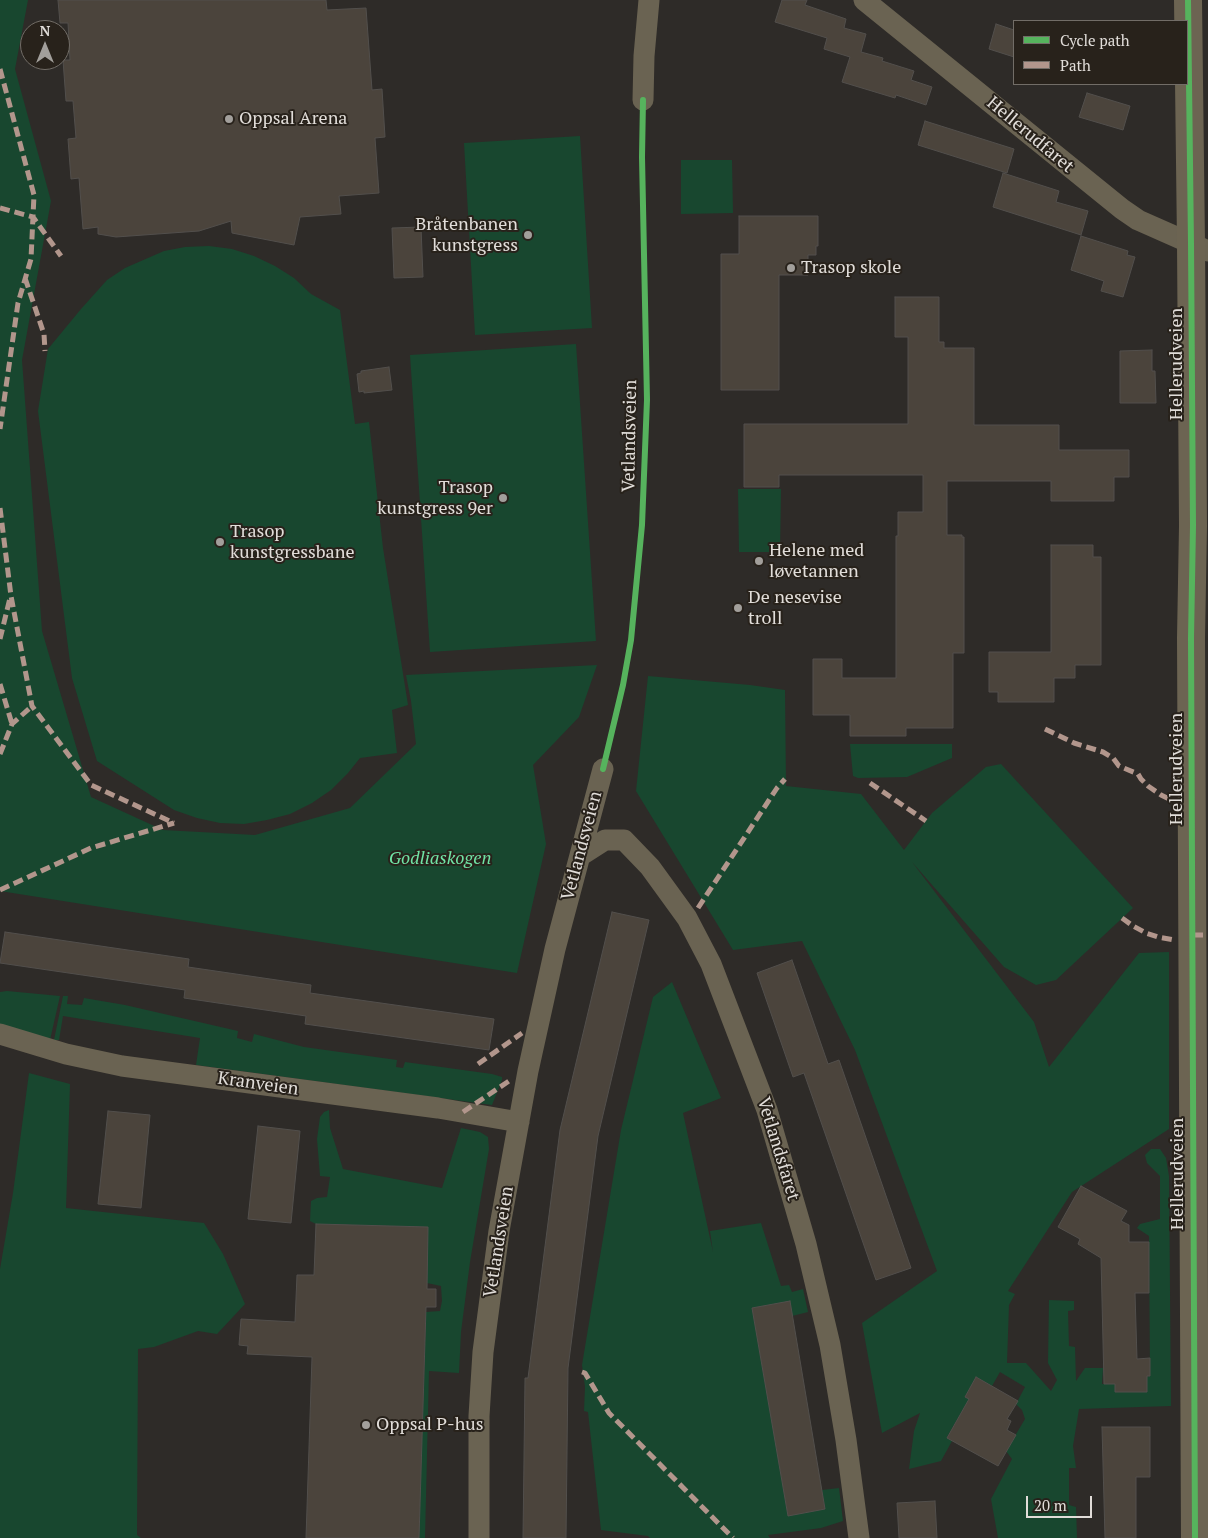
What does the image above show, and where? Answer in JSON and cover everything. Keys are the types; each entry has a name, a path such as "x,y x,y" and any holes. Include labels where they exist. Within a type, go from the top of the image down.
{"main road":[{"name":"Hellerudveien","path":"1188,0 1200,247 1201,1242 1195,1538"}],"street":[{"path":"643,100 644,56 649,0"},
{"name":"Hellerudfaret","path":"864,0 1122,210 1138,220 1200,247"},
{"name":"Vetlandsveien","path":"479,1538 479,1416 483,1352 499,1231 519,1122 555,948 603,769"},
{"name":"Vetlandsfaret","path":"580,856 605,840 624,840 650,867 687,918 711,964 767,1110 806,1244 831,1355 846,1440 859,1538"},
{"name":"Kranveien","path":"0,1034 66,1054 122,1066 438,1108 519,1122"}],"green space":[{"name":"Godliaskogen","path":"0,0 28,0 24,20 20,20 20,42 15,69 51,201 22,360 42,631 91,797 163,830 255,835 350,808 416,744 406,675 597,665 579,717 533,765 546,844 517,973 0,891"},
{"name":"Bråtenbanen kunstgress","path":"580,136 592,328 475,335 464,143"},
{"path":"681,160 732,160 733,213 681,214"},
{"path":"209,246 232,249 254,256 275,266 294,278 311,294 340,310 355,424 369,422 383,548 408,705 392,710 397,753 360,758 331,790 312,803 290,814 244,824 220,823 174,810 97,761 72,678 38,411 48,349 107,280 125,268 164,251 185,247"},
{"name":"Trasop kunstgress 9er","path":"576,344 596,641 430,652 410,355"},
{"path":"738,489 781,489 780,552 739,552"},
{"path":"648,676 785,690 786,786 861,794 904,850 932,813 986,767 1001,764 1133,908 1056,980 1036,985 1004,967 912,862 1034,1022 1049,1067 1139,953 1169,952 1169,1129 1072,1192 1008,1291 1015,1294 1009,1305 1007,1363 1026,1363 1051,1391 1057,1380 1048,1363 1049,1300 1074,1301 1074,1310 1068,1311 1069,1346 1075,1347 1076,1381 1085,1368 1103,1368 1102,1384 1115,1384 1150,1376 1149,1236 1137,1228 1140,1224 1160,1219 1160,1176 1147,1163 1145,1155 1151,1149 1160,1149 1166,1158 1169,1176 1171,1406 1079,1409 1073,1446 1076,1468 1069,1468 1069,1505 1076,1507 1077,1538 998,1538 991,1499 1012,1459 1006,1451 1025,1419 1022,1410 1016,1404 1025,1387 1000,1372 992,1386 976,1377 965,1397 969,1399 947,1437 952,1441 941,1461 909,1469 914,1431 920,1413 882,1433 862,1323 937,1271 855,1050 802,941 733,950 636,791"},
{"path":"850,744 952,744 952,758 907,777 858,778 853,776"},
{"path":"672,982 721,1098 683,1113 713,1252 710,1231 761,1223 781,1286 789,1285 792,1292 803,1289 808,1312 792,1316 790,1302 752,1308 788,1515 825,1509 822,1490 839,1488 843,1521 821,1528 768,1535 770,1538 650,1538 648,1536 601,1530 588,1412 584,1411 585,1387 582,1365 621,1130 653,997"},
{"path":"0,992 60,996 50,1040 0,1024"},
{"path":"63,996 68,996 67,1004 82,1005 84,998 125,1005 238,1031 237,1038 252,1042 254,1034 304,1047 397,1060 396,1067 403,1068 405,1062 492,1074 502,1077 502,1080 492,1105 196,1065 200,1038 63,1016 59,1040 54,1040"},
{"path":"29,1073 70,1084 66,1208 204,1223 223,1254 245,1304 217,1334 198,1331 154,1347 138,1349 137,1535 141,1538 0,1538 0,1269 13,1193"},
{"path":"329,1110 330,1128 343,1169 442,1188 461,1128 480,1132 488,1137 489,1149 470,1262 461,1332 459,1373 429,1371 425,1538 419,1538 426,1312 440,1311 442,1301 441,1286 427,1283 428,1227 316,1224 310,1221 311,1201 327,1197 330,1177 320,1176 317,1139 320,1117"}],"building":[{"name":"Oppsal Arena","path":"58,0 326,0 327,10 366,8 372,90 382,89 385,137 375,138 379,193 339,196 341,214 300,217 294,245 232,233 231,221 199,231 116,237 98,234 98,227 83,229 79,178 71,179 68,139 76,138 73,101 66,101 64,70 70,70 70,20 60,20"},
{"path":"782,0 807,0 805,5 846,19 844,28 866,34 861,52 883,58 882,61 914,71 911,80 932,87 926,105 896,95 895,98 842,82 850,57 824,49 827,38 775,22"},
{"path":"996,24 1013,30 1013,57 989,49"},
{"path":"1087,93 1130,106 1123,130 1079,117"},
{"path":"925,121 1014,149 1007,173 918,145"},
{"path":"1003,173 1059,191 1056,202 1088,211 1081,235 993,207"},
{"path":"739,216 818,216 818,246 816,246 816,255 808,255 808,275 779,275 779,390 721,390 721,254 739,254"},
{"path":"421,227 423,277 394,278 392,228"},
{"path":"1081,236 1128,251 1127,255 1135,257 1123,297 1101,291 1104,281 1071,270"},
{"path":"895,297 939,297 939,342 944,342 944,348 974,348 974,425 1059,425 1059,450 1129,450 1129,477 1114,477 1114,501 1051,501 1051,481 947,481 947,535 962,535 964,537 964,653 953,653 953,728 906,728 906,736 850,736 850,715 813,715 813,659 842,659 842,678 896,678 896,536 898,536 898,512 923,512 923,475 779,475 779,487 744,487 744,424 908,424 908,337 895,337"},
{"path":"1152,350 1152,371 1155,371 1156,403 1120,403 1120,351"},
{"path":"389,367 392,390 359,392 357,374 361,373 361,371"},
{"path":"1051,545 1093,545 1093,557 1101,557 1101,665 1075,665 1075,678 1054,678 1054,702 998,702 998,692 989,692 989,652 1051,652"},
{"path":"612,912 649,920 598,1136 568,1368 566,1538 523,1538 525,1378 528,1378 560,1130"},
{"path":"5,932 189,959 188,967 311,985 310,993 494,1019 489,1050 305,1024 306,1016 184,998 185,990 0,963"},
{"path":"792,960 828,1064 839,1060 911,1268 876,1280 804,1073 793,1077 757,973"},
{"path":"108,1111 150,1115 141,1208 98,1204"},
{"path":"258,1126 300,1131 291,1223 248,1219"},
{"path":"1081,1186 1127,1211 1121,1221 1129,1225 1129,1242 1149,1242 1149,1293 1135,1293 1137,1359 1150,1358 1150,1376 1147,1376 1147,1392 1115,1392 1115,1384 1104,1384 1101,1258 1078,1244 1080,1239 1058,1227"},
{"name":"Oppsal P-hus","path":"316,1224 428,1227 427,1289 436,1289 436,1307 426,1307 419,1538 306,1538 312,1357 247,1354 248,1346 239,1345 241,1319 295,1322 297,1275 314,1275"},
{"path":"790,1301 825,1509 788,1516 752,1308"},
{"path":"976,1377 1018,1401 1007,1419 1011,1421 1007,1430 1016,1435 998,1466 947,1438 969,1399 965,1397"},
{"path":"1102,1427 1150,1427 1150,1477 1136,1477 1136,1538 1105,1538"},
{"path":"935,1501 937,1538 899,1538 897,1503"}],"marked path":[{"path":"0,69 34,195 31,259 18,303 0,429"},
{"path":"0,208 33,217 61,256"},
{"path":"25,278 44,334 45,351"},
{"path":"0,508 11,596 32,706 91,785 174,823"},
{"path":"0,639 10,598"},
{"path":"0,684 12,724"},
{"path":"0,754 12,724 32,706"},
{"path":"1045,729 1074,743 1103,752 1113,758 1119,766 1138,774 1148,786 1173,801"},
{"path":"698,908 777,788 785,779"},
{"path":"870,783 926,821"},
{"path":"0,890 91,848 174,823"},
{"path":"1122,918 1146,933 1174,940"},
{"path":"1193,935 1208,935"},
{"path":"478,1064 522,1033"},
{"path":"463,1112 509,1081"},
{"path":"582,1372 585,1373 609,1413 733,1538"}],"cycle path":[{"path":"1188,0 1193,526 1191,638 1195,1538"},
{"path":"603,769 623,685 631,640 642,525 647,400 642,157 643,100"}],"place":[{"name":"Oppsal Arena","path":"229,119"},
{"name":"Bråtenbanen kunstgress","path":"528,235"},
{"name":"Trasop skole","path":"791,268"},
{"name":"Trasop kunstgress 9er","path":"503,498"},
{"name":"Trasop kunstgressbane","path":"220,542"},
{"name":"Helene med løvetannen","path":"759,561"},
{"name":"De nesevise troll","path":"738,608"},
{"name":"Oppsal P-hus","path":"366,1425"}]}
